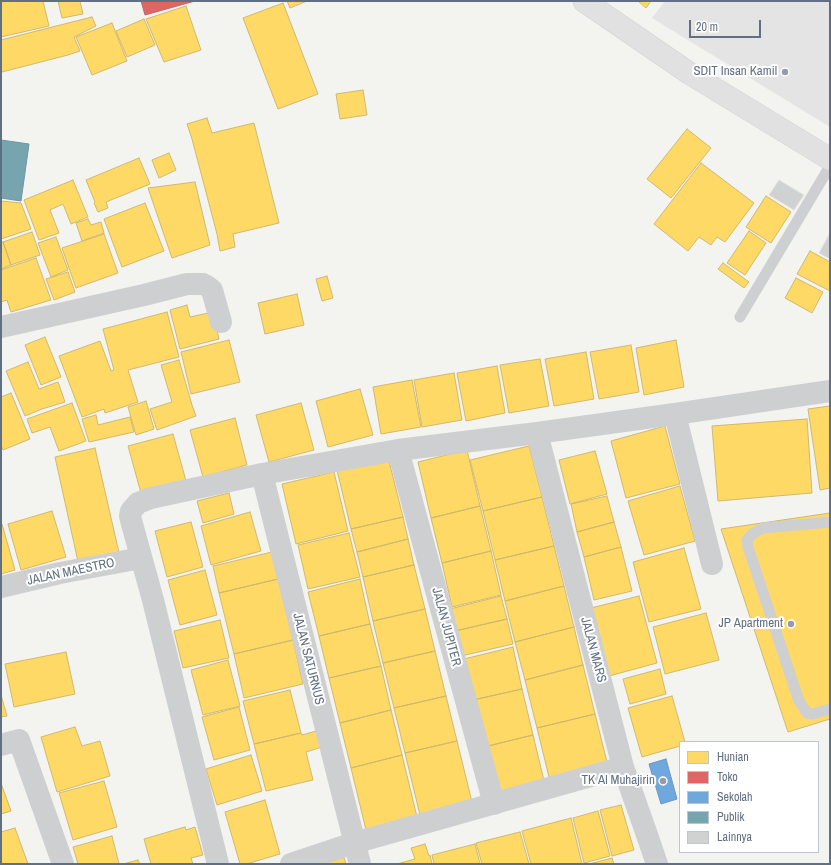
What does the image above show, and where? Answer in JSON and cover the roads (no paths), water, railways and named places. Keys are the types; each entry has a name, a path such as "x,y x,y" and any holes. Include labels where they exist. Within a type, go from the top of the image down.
{"highway":[{"path":"584,1 689,73 830,159"}],"street":[{"path":"1,327 187,284 203,284 212,290 221,322"},
{"path":"218,864 153,600 130,516 131,511 138,503 151,498 262,474 398,450 537,433 830,391"},
{"path":"676,414 712,564"},
{"name":"JALAN MARS","path":"537,433 623,767 657,864"},
{"name":"JALAN JUPITER","path":"398,450 494,804"},
{"name":"JALAN SATURNUS","path":"262,474 360,864"},
{"name":"JALAN MAESTRO","path":"1,587 60,573 141,558"},
{"path":"1,745 19,740 63,864"},
{"path":"290,864 354,843 623,767"}],"lane":[{"path":"740,317 830,166"},
{"path":"830,522 763,528 752,534 747,540 748,548 799,701 807,713 812,714 830,709"}],"place":[{"name":"SDIT Insan Kamil","path":"785,72"},
{"name":"JP Apartment","path":"791,624"},
{"name":"TK Al Muhajirin","path":"663,781"}]}
